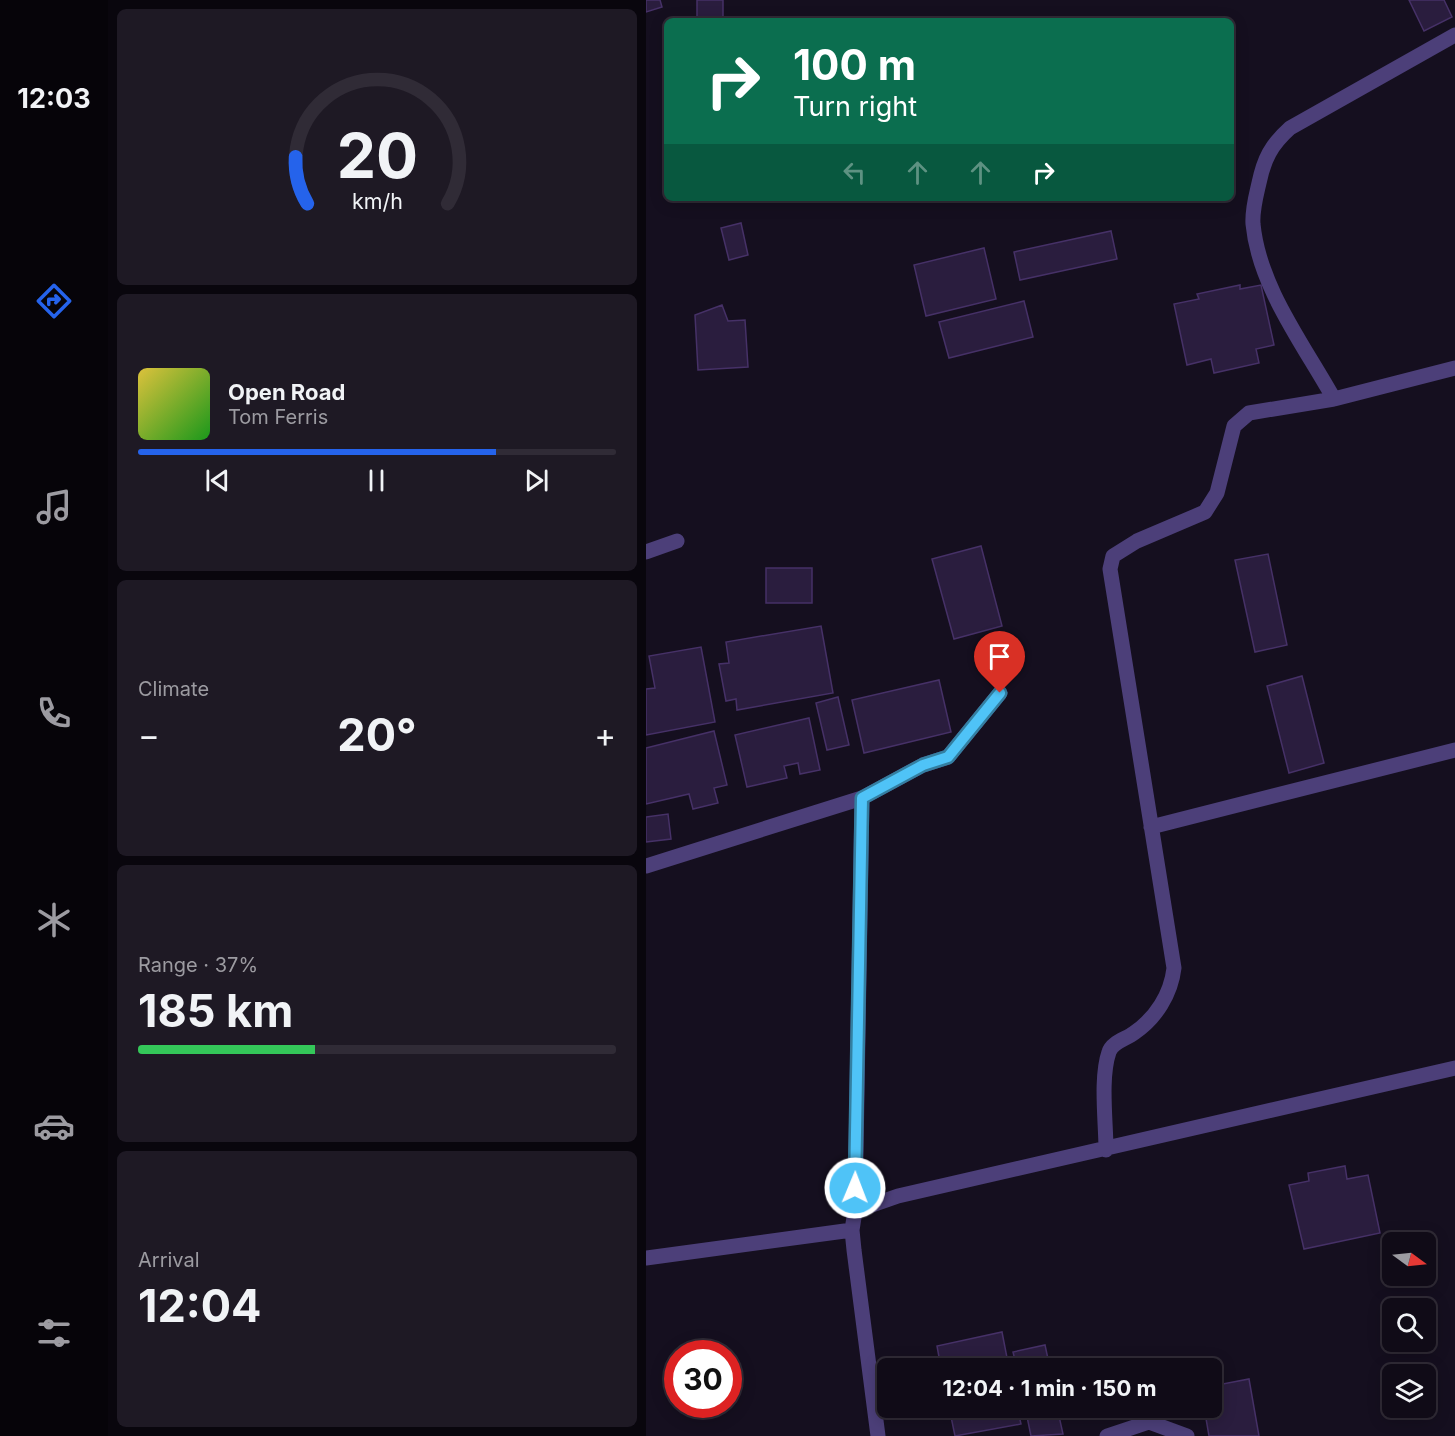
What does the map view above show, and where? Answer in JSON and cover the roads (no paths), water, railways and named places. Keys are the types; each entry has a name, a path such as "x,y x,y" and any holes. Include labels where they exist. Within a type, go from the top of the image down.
{"street":[{"path":"1334,399 1270,286 1256,243 1253,221 1264,158 1276,140 1290,128 1454,35"},
{"path":"1106,1150 1105,1072 1108,1053 1116,1043 1135,1032 1155,1014 1173,982 1174,968 1110,569 1113,556 1137,541 1205,512 1217,493 1234,426 1249,413 1334,399 1454,368"},
{"path":"646,552 677,541"},
{"path":"646,866 862,798 923,765 948,757 1000,693"},
{"path":"1151,826 1454,750"},
{"path":"862,798 855,1211 852,1230 878,1436"},
{"path":"855,1211 898,1196 1106,1150 1454,1068"},
{"path":"646,1258 852,1230"},
{"path":"1107,1436 1149,1422 1187,1436"}]}
